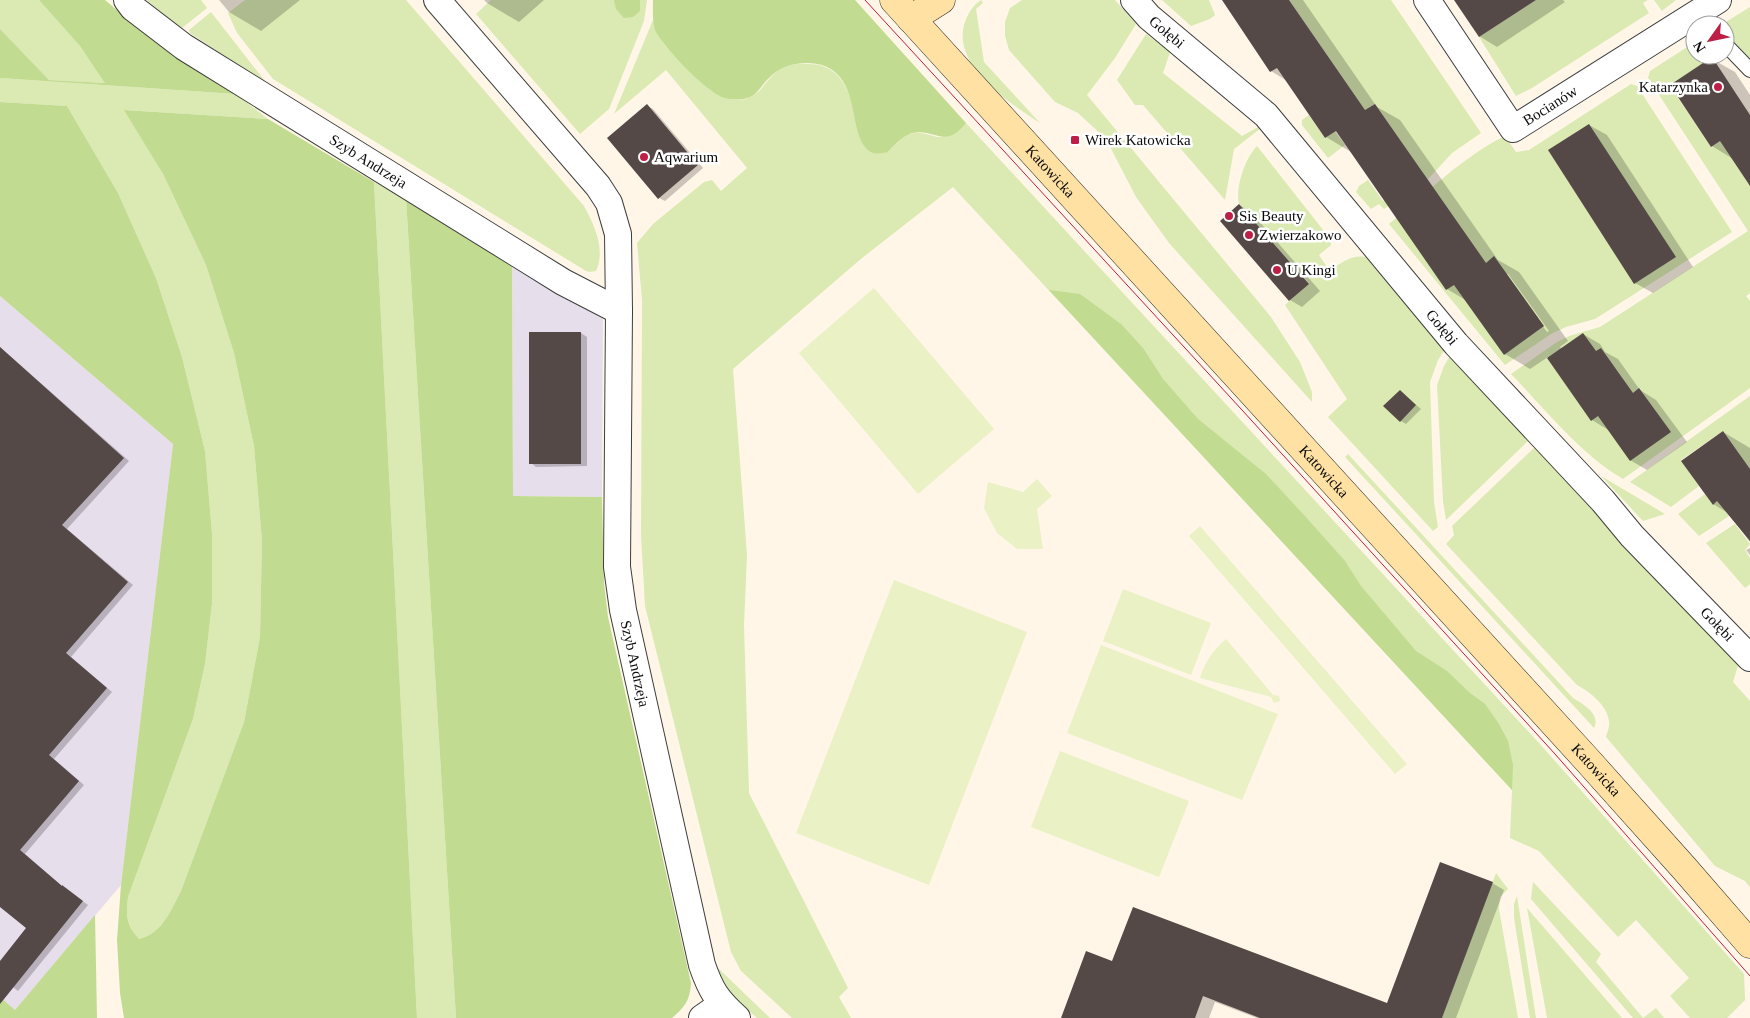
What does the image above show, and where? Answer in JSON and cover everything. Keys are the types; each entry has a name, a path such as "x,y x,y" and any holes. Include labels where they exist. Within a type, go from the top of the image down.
{"street":[{"name":"Szyb Andrzeja","path":"127,0 133,8 184,48 564,282 619,311"},
{"name":"Szyb Andrzeja","path":"437,0 598,186 609,203 618,234 617,558 619,584 623,610 702,965 720,1013"},
{"path":"902,10 940,0"},
{"name":"Gołębi","path":"1134,0 1149,17 1266,115 1456,344 1603,501 1632,536 1750,658"},
{"name":"Bocianów","path":"1427,0 1513,130 1707,13"},
{"name":"Katowicka","path":"902,10 1584,756 1750,944"}],"lane":[{"path":"1735,54 1750,70"}],"shaded area":[{"path":"512,266 603,319 602,497 513,496"},
{"path":"0,296 173,444 121,885 15,1010 0,997"}],"green space":[{"path":"0,0 39,0 80,46 106,83 49,80 0,29"},
{"path":"39,0 105,0 131,22 236,94 0,78 0,29 49,80 105,83 80,46"},
{"path":"147,0 201,0 207,8 182,28 163,15"},
{"path":"245,0 406,0 584,206 598,237 600,255 596,271 586,271 273,79 237,33 228,13"},
{"path":"491,0 647,0 644,21 609,109 580,134 476,14"},
{"path":"614,0 640,0 640,11 633,17 624,18 616,9"},
{"path":"653,0 855,0 966,123 958,131 946,137 920,132 912,133 902,138 888,152 873,153 865,146 859,136 850,96 844,83 835,73 822,65 808,63 793,64 780,69 766,80 751,97 730,99 717,95 697,79 666,47 659,37 654,26"},
{"path":"981,0 983,3 976,9 984,62 1040,123 1014,105 987,82 975,69 967,55 963,40 964,25 970,11"},
{"path":"1022,0 1115,0 1136,24 1115,58 1087,95 1271,317 1300,362 1312,392 1312,402 1169,243 1136,197 1106,139 1078,113 1055,102 1009,50 1005,36 1005,22 1010,8"},
{"path":"1162,0 1209,0 1215,15 1210,19 1191,26"},
{"path":"1289,0 1391,0 1481,133 1452,153 1429,178 1384,209 1379,204 1371,209 1356,192 1359,186 1368,180 1383,201 1423,173 1375,104 1365,110"},
{"path":"1536,0 1648,0 1643,3 1649,13 1532,88 1516,96 1479,37"},
{"path":"1654,0 1676,0 1662,11"},
{"path":"1750,7 1750,59 1735,43 1735,16"},
{"path":"211,12 268,85 190,33 189,30"},
{"path":"653,20 659,36 672,54 709,88 732,100 753,96 777,71 788,66 808,64 822,66 833,71 841,80 852,102 861,140 888,152 910,134 920,133 937,137 945,136 957,131 966,123 1539,743 1744,974 1745,1000 1727,1018 1690,1018 1670,996 1689,978 1636,920 1618,937 1539,851 1510,838 1512,790 953,187 862,258 733,369 747,555 744,625 749,793 848,988 839,997 851,1018 792,1018 741,971 731,952 645,606 641,536 642,300 637,243 653,224 704,182 712,180 721,191 747,168 666,70 614,114"},
{"path":"1146,34 1170,52 1163,73 1242,136 1260,126 1261,128 1234,149 1225,200 1143,105 1135,105 1117,80"},
{"path":"1685,48 1685,65 1700,65 1670,86 1711,147 1720,141 1750,186 1750,293 1746,296 1750,301 1750,388 1623,479 1577,444 1511,374 1557,342 1569,336 1600,327 1748,231 1648,78 1650,71"},
{"path":"0,78 236,94 268,119 125,110 163,174 206,265 234,353 254,446 262,541 260,637 244,722 181,891 160,927 139,939 128,920 128,897 193,719 205,664 212,604 212,533 205,451 182,357 156,278 118,193 67,106 0,102"},
{"path":"1631,84 1637,86 1732,232 1595,319 1566,327 1551,334 1505,365 1389,224 1459,165 1489,145 1505,136 1516,152 1529,150"},
{"path":"0,102 67,106 118,193 156,278 182,357 205,451 212,533 212,604 205,664 193,719 128,897 129,924 139,939 160,927 181,891 244,722 260,637 262,541 254,446 234,353 206,265 163,174 124,110 268,119 374,182 417,1018 124,1018 120,993 117,940 121,885 173,444 0,296"},
{"path":"1309,115 1325,138 1335,132 1345,145 1328,158 1302,125 1302,120"},
{"path":"1257,146 1331,240 1331,245 1319,255 1329,270 1351,258 1367,257 1446,348 1438,360 1430,382 1434,502 1438,527 1433,531 1328,417 1347,399 1285,305 1309,283 1239,204 1238,190 1242,174 1245,165"},
{"path":"374,182 406,198 456,1018 417,1018"},
{"path":"406,198 512,266 513,496 602,497 604,583 608,617 691,983 686,1003 672,1018 456,1018"},
{"path":"874,288 994,429 918,494 799,353"},
{"path":"1049,290 1080,294 1121,324 1143,348 1163,379 1198,419 1266,474 1304,515 1345,561 1361,586 1416,651 1447,671 1470,693 1485,704 1508,741 1513,765 1512,790"},
{"path":"1451,354 1529,440 1446,520 1443,501 1437,385"},
{"path":"1750,396 1750,469 1723,431 1681,460 1699,486 1671,507 1630,482"},
{"path":"1535,447 1740,659 1733,682 1750,701 1750,887 1745,881 1715,866 1606,737 1609,721 1608,715 1601,704 1587,691 1577,685 1446,544 1454,535 1452,526"},
{"path":"1348,454 1573,698 1590,710 1595,718 1594,728 1345,457"},
{"path":"1601,476 1665,514 1643,521"},
{"path":"1037,479 1052,496 1037,509 1043,549 1017,549 997,533 984,508 988,482 1023,492"},
{"path":"1705,494 1713,505 1719,500 1729,516 1699,536 1678,514"},
{"path":"1735,524 1750,544 1745,550 1750,558 1750,584 1745,588 1706,543"},
{"path":"1200,526 1407,764 1395,774 1189,536"},
{"path":"894,580 1027,632 929,885 796,833"},
{"path":"1123,589 1211,623 1191,675 1103,641"},
{"path":"1226,639 1273,695 1279,696 1280,701 1274,703 1271,697 1200,678 1210,657"},
{"path":"1101,645 1278,714 1242,800 1067,733"},
{"path":"1060,751 1189,801 1159,877 1031,827"},
{"path":"1496,873 1508,889 1500,897 1499,909 1518,1018 1442,1018"},
{"path":"1533,882 1601,954 1596,962 1643,1018 1633,1018 1531,899"},
{"path":"1517,896 1536,1018 1530,1018 1514,918 1514,904"},
{"path":"1527,908 1622,1018 1547,1018"},
{"path":"95,915 97,1018 0,1018 0,997 15,1010"},
{"path":"718,968 770,1018 757,1018 727,991 716,969"},
{"path":"1656,1008 1664,1018 1643,1018"}],"building":[{"path":"1222,0 1289,0 1365,110 1375,104 1486,263 1494,256 1544,326 1504,355 1454,285 1446,290 1336,131 1325,138 1277,68 1270,72"},
{"path":"1454,0 1536,0 1479,37"},
{"path":"1700,65 1717,65 1750,115 1750,186 1720,141 1711,147 1670,85"},
{"path":"647,104 698,165 658,199 607,138"},
{"path":"1589,124 1676,257 1634,284 1548,150"},
{"path":"1239,204 1309,284 1289,301 1220,221"},
{"path":"529,332 581,332 581,464 529,464"},
{"path":"1583,333 1596,351 1601,348 1633,393 1639,388 1671,432 1630,461 1598,416 1591,421 1547,358"},
{"path":"0,347 124,458 62,525 128,582 66,653 107,688 49,755 79,781 20,850 62,886 83,901 0,1004 0,961 26,928 0,907"},
{"path":"1400,390 1416,405 1400,422 1383,406"},
{"path":"1723,431 1750,469 1750,541 1717,501 1713,505 1681,461"},
{"path":"1440,862 1493,882 1442,1018 1260,1018 1203,996 1195,1018 1061,1018 1086,951 1112,961 1133,907 1387,1003"}],"tram line":[{"path":"865,0 1555,754 1750,976"}],"place":[{"name":"Katarzynka","path":"1718,87"},
{"name":"Wirek Katowicka","path":"1075,140"},
{"name":"Aqwarium","path":"644,157"},
{"name":"Sis Beauty","path":"1229,216"},
{"name":"Zwierzakowo","path":"1249,235"},
{"name":"U Kingi","path":"1277,270"}]}
